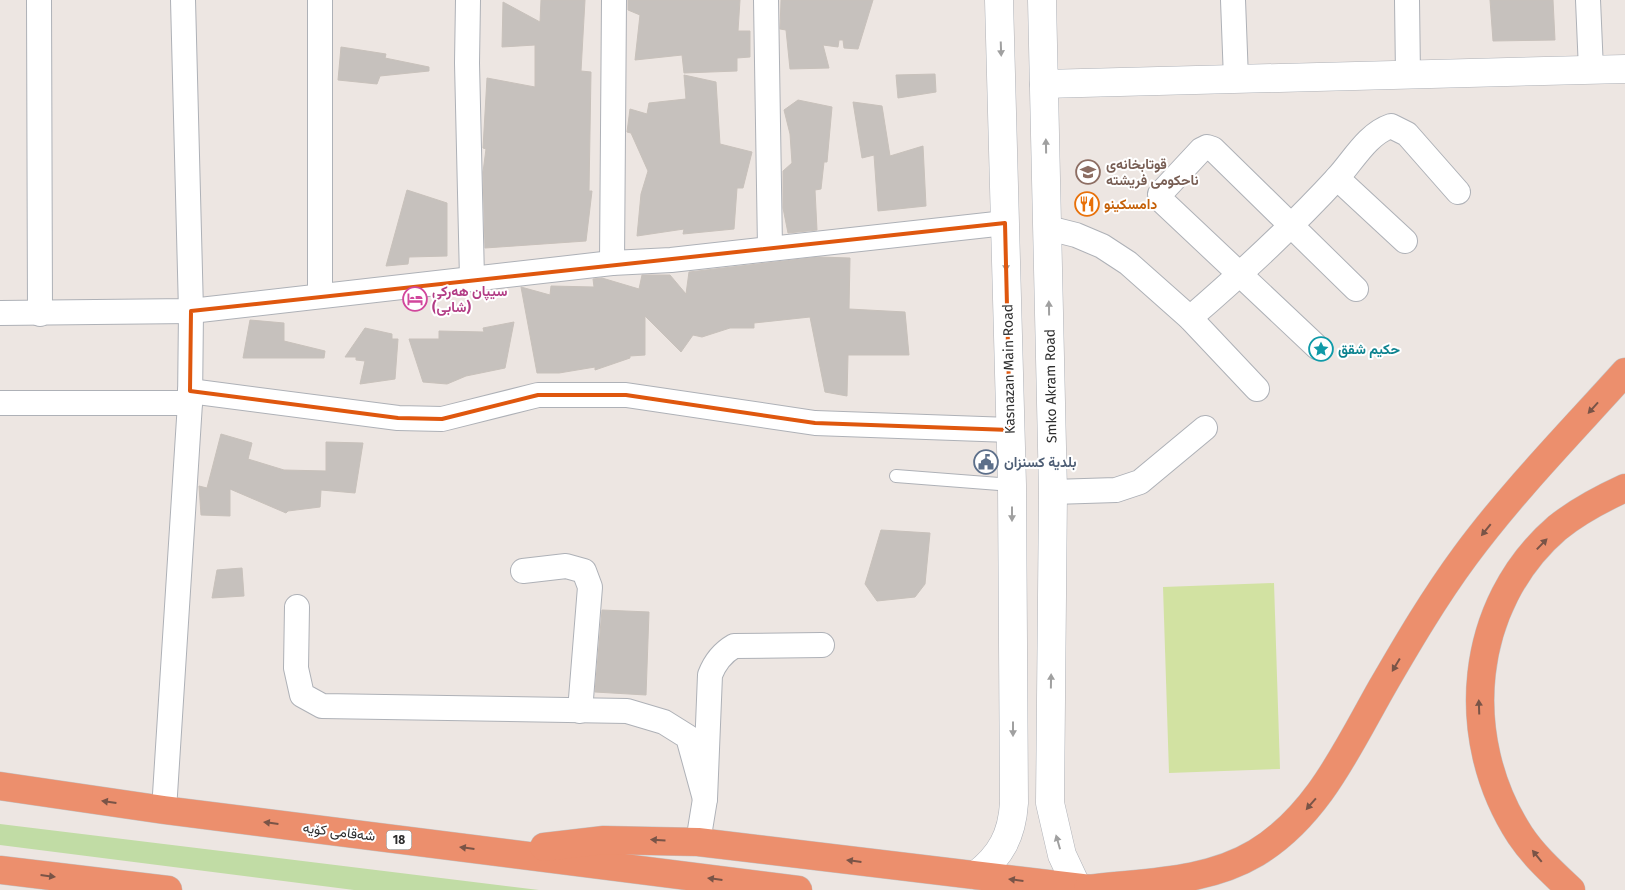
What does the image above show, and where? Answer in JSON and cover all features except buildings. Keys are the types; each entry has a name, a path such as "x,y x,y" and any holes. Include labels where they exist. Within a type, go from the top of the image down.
{"highway":[{"path":"497,852 604,840 698,842 1088,889 1185,878 1209,873 1255,853 1276,839 1295,821 1329,780 1398,662 1465,556 1493,521 1625,372"},
{"path":"1571,890 1544,865 1520,835 1501,801 1487,765 1480,728 1479,692 1482,664 1494,619 1510,586 1531,555 1557,528 1591,504 1625,488"},
{"name":"شەقامی کۆیە","path":"0,786 164,810 798,890"},
{"path":"0,870 168,890"}],"street":[{"path":"39,0 40,314"},
{"path":"164,810 190,397 191,311 183,0"},
{"path":"320,0 320,295"},
{"path":"468,0 467,63 472,279"},
{"path":"612,263 614,0"},
{"path":"766,0 770,248"},
{"name":"Kasnazan Main Road","path":"976,875 990,865 1000,852 1008,837 1013,820 1012,485 999,0"},
{"name":"Smko Akram Road","path":"1042,0 1053,492 1050,803 1062,855 1088,889"},
{"path":"1233,0 1236,79"},
{"path":"1407,0 1408,75"},
{"path":"1588,0 1591,70"},
{"path":"1044,84 1625,69"},
{"path":"1190,318 1241,274 1337,178 1378,130 1391,126 1407,134 1458,192"},
{"path":"1317,346 1160,197 1201,150 1207,147 1213,149 1356,289"},
{"path":"1337,178 1405,241"},
{"path":"0,313 191,311 612,263 671,260 1005,223"},
{"path":"1048,228 1076,235 1102,246 1128,263 1190,318 1257,389"},
{"path":"0,403 190,397 398,418 442,419 538,395 626,395 815,423 1010,430"},
{"path":"1053,492 1116,490 1140,482 1205,428"},
{"path":"523,571 566,566 584,571 590,587 580,711"},
{"path":"297,607 296,668 302,695 322,706 627,711 664,722 688,737 704,799"},
{"path":"698,842 704,799 710,675 720,657 734,646 822,645"}],"lane":[{"path":"896,476 1012,485"}],"highlighted area":[{"path":"1005,223 1010,430 815,423 626,395 538,395 442,419 398,418 190,391 191,311"}],"green space":[{"path":"1274,583 1280,769 1169,773 1163,587"},
{"path":"0,824 539,890 354,890 0,845"}],"place":[{"name":"قوتابخانەی ناحکومی فریشتە","path":"1088,172"},
{"name":"دامسكينو","path":"1087,204"},
{"name":"سیپان هەرکی (شابی)","path":"415,299"},
{"name":"حكيم شقق","path":"1321,349"},
{"name":"بلدية كسنزان","path":"986,462"}]}
